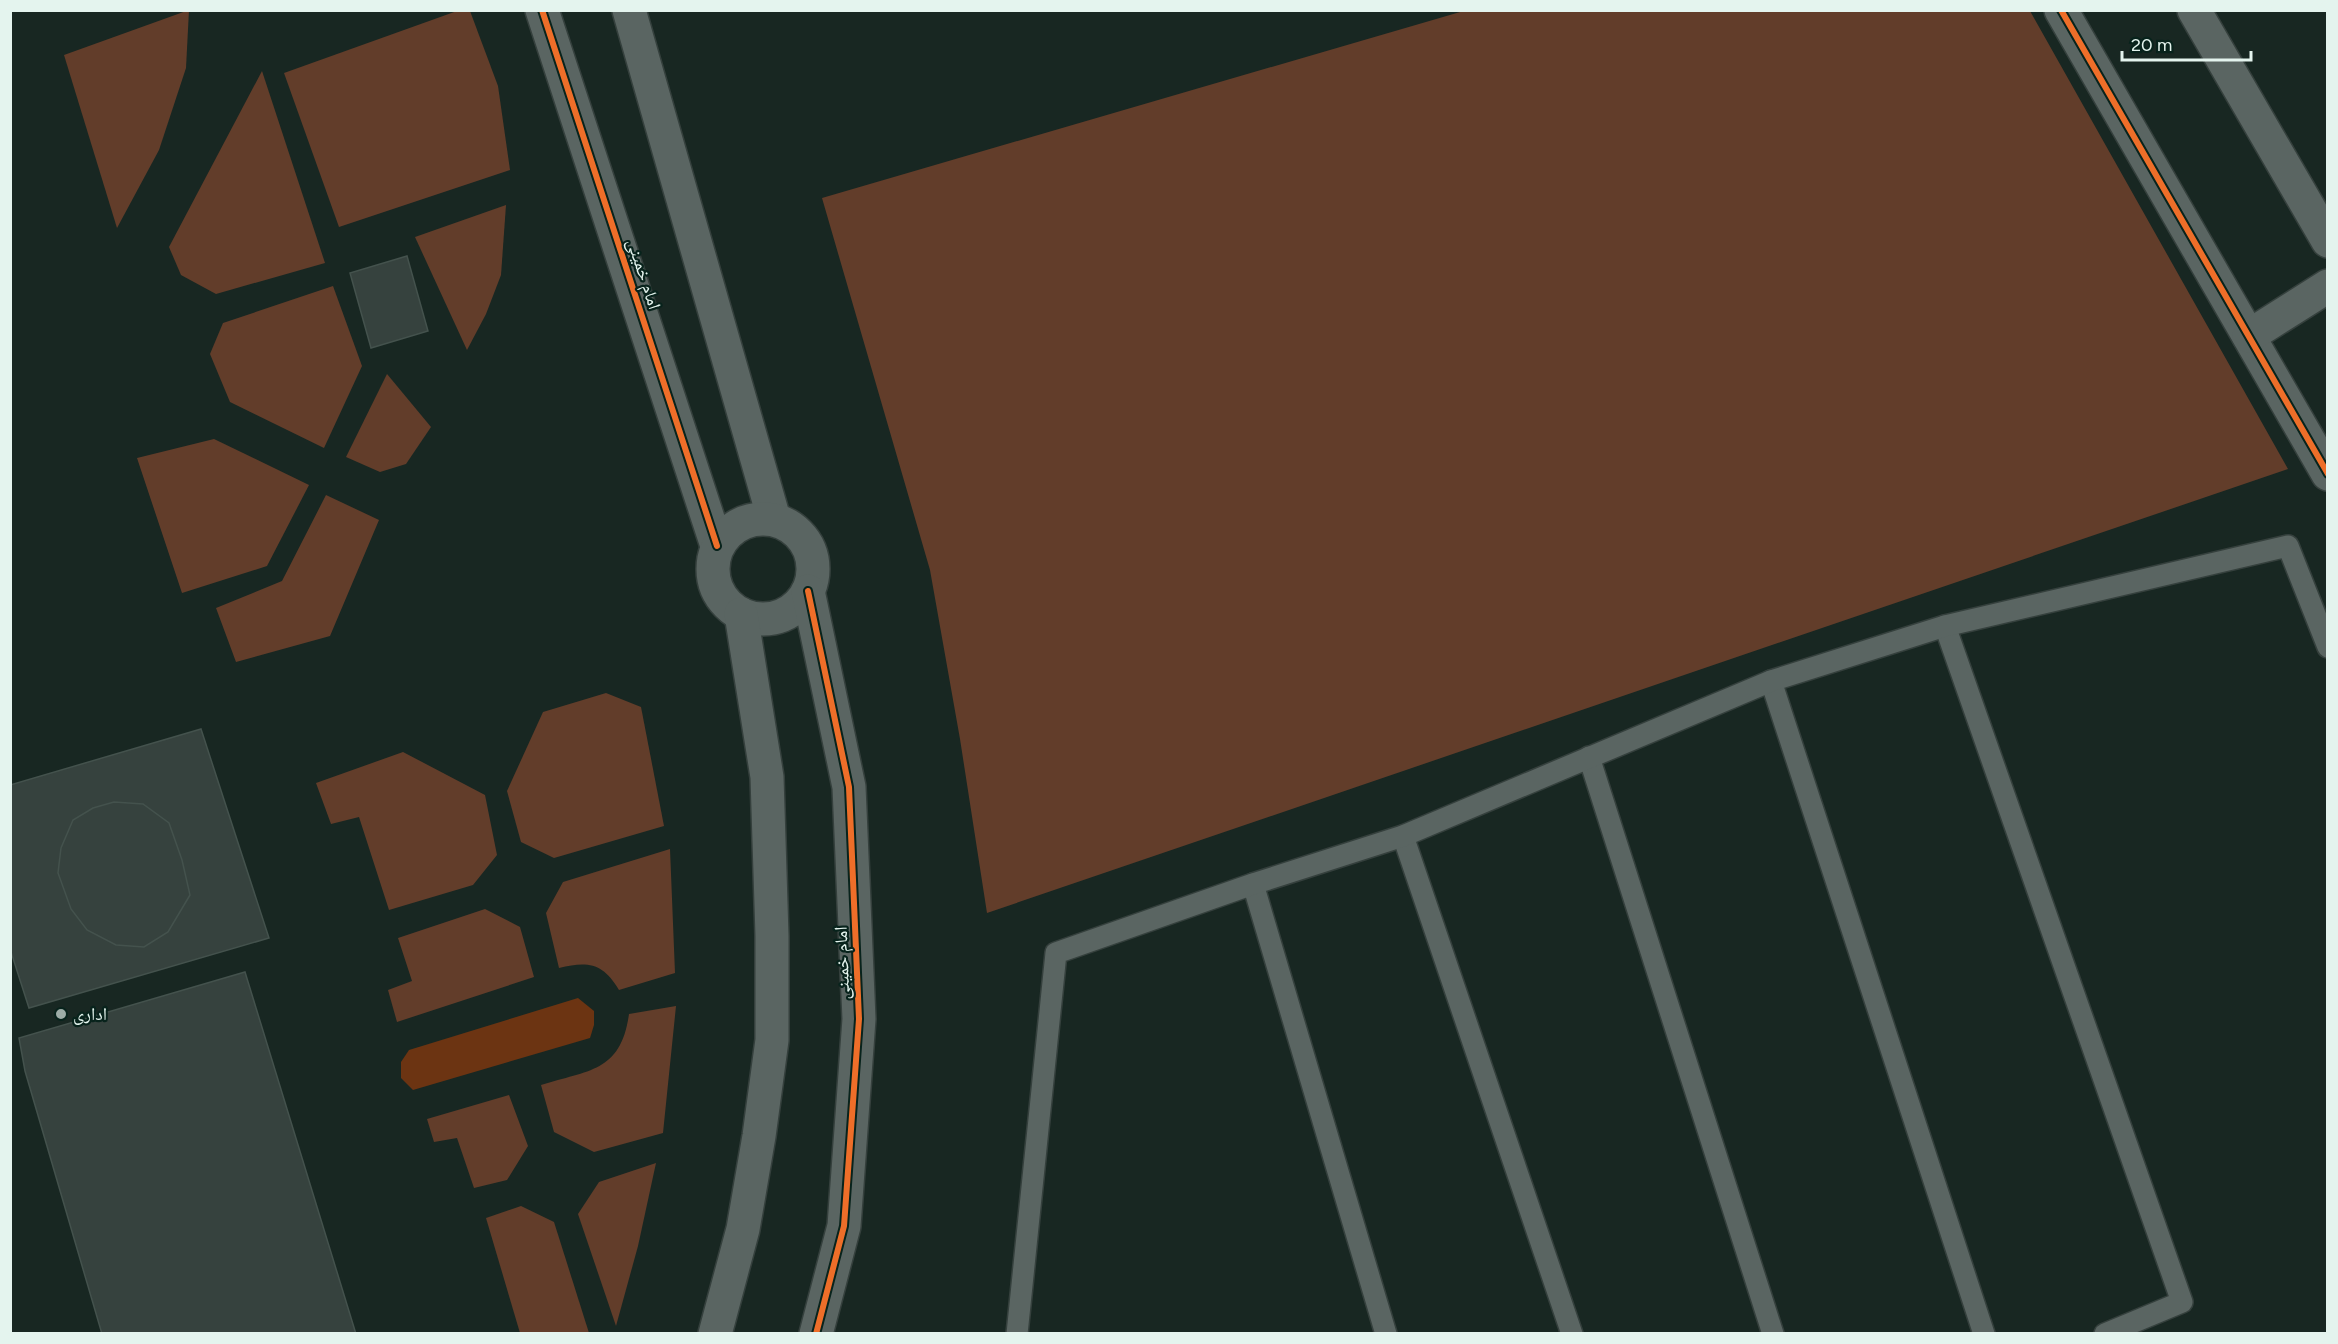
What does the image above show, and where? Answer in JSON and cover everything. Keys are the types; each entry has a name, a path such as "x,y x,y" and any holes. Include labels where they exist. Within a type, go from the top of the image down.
{"street":[{"name":"امام خمینی","path":"542,10 717,546"},
{"path":"629,10 774,519"},
{"path":"2061,10 2328,474"},
{"path":"2194,10 2328,241"},
{"path":"2249,336 2328,286"},
{"path":"757,518 774,519 800,534 808,547 813,576 808,591 787,613 772,618 757,619 741,614 721,597 715,585 712,565 717,546 728,532 741,523 757,518"},
{"name":"امام خمینی","path":"808,591 849,787 859,1019 844,1226 816,1334"},
{"path":"715,1334 743,1229 772,1040 772,936 767,777 741,614"}],"lane":[{"path":"1018,1333 1056,953 1253,884 1403,836 1771,681 1945,626 2288,546 2328,647"},
{"path":"1945,626 2182,1302 2105,1334"},
{"path":"1771,681 1984,1334"},
{"path":"1589,757 1773,1334"},
{"path":"1403,836 1572,1334"},
{"path":"1253,884 1386,1334"}],"shaded area":[{"path":"189,10 186,68 159,150 117,228 64,55"},
{"path":"1467,10 2030,11 2288,469 987,913 960,739 930,570 822,198"},
{"path":"457,11 470,11 498,86 510,170 339,227 284,73"},
{"path":"262,71 325,263 216,294 181,275 169,247"},
{"path":"506,205 501,275 486,314 467,350 415,237"},
{"path":"333,286 362,366 324,448 230,402 210,354 223,323"},
{"path":"387,374 431,427 406,464 380,472 346,457"},
{"path":"214,439 309,485 267,566 182,593 137,458"},
{"path":"326,495 379,520 330,636 236,662 216,608 282,581"},
{"path":"606,693 641,707 664,826 554,858 521,842 507,791 543,712"},
{"path":"403,752 485,795 497,855 473,885 389,910 359,817 331,824 316,783"},
{"path":"670,849 675,973 619,990 607,974 594,966 578,965 559,968 546,913 563,882"},
{"path":"485,909 520,927 534,977 397,1022 388,990 412,981 398,938"},
{"path":"578,998 594,1011 594,1025 590,1038 413,1090 401,1078 401,1062 409,1050"},
{"path":"676,1006 663,1133 594,1152 554,1132 541,1085 588,1071 600,1066 610,1058 619,1047 629,1014"},
{"path":"509,1095 528,1146 507,1180 474,1188 457,1138 434,1142 427,1119"},
{"path":"656,1163 638,1246 616,1326 578,1214 599,1182"},
{"path":"521,1206 554,1222 589,1333 520,1333 486,1218"}],"building":[{"path":"407,256 428,331 371,348 350,273"},
{"path":"201,729 269,938 29,1008 10,949 10,785"},
{"path":"114,802 143,804 169,823 182,860 190,895 168,932 144,947 116,945 87,930 71,909 58,873 61,848 73,820 93,808"},
{"path":"245,972 356,1334 102,1334 25,1071 19,1038"}],"cycle path":[{"path":"542,10 717,546"},
{"path":"2061,10 2328,474"},
{"path":"808,591 849,787 859,1019 844,1226 816,1334"}],"place":[{"name":"اداری","path":"61,1014"}]}
